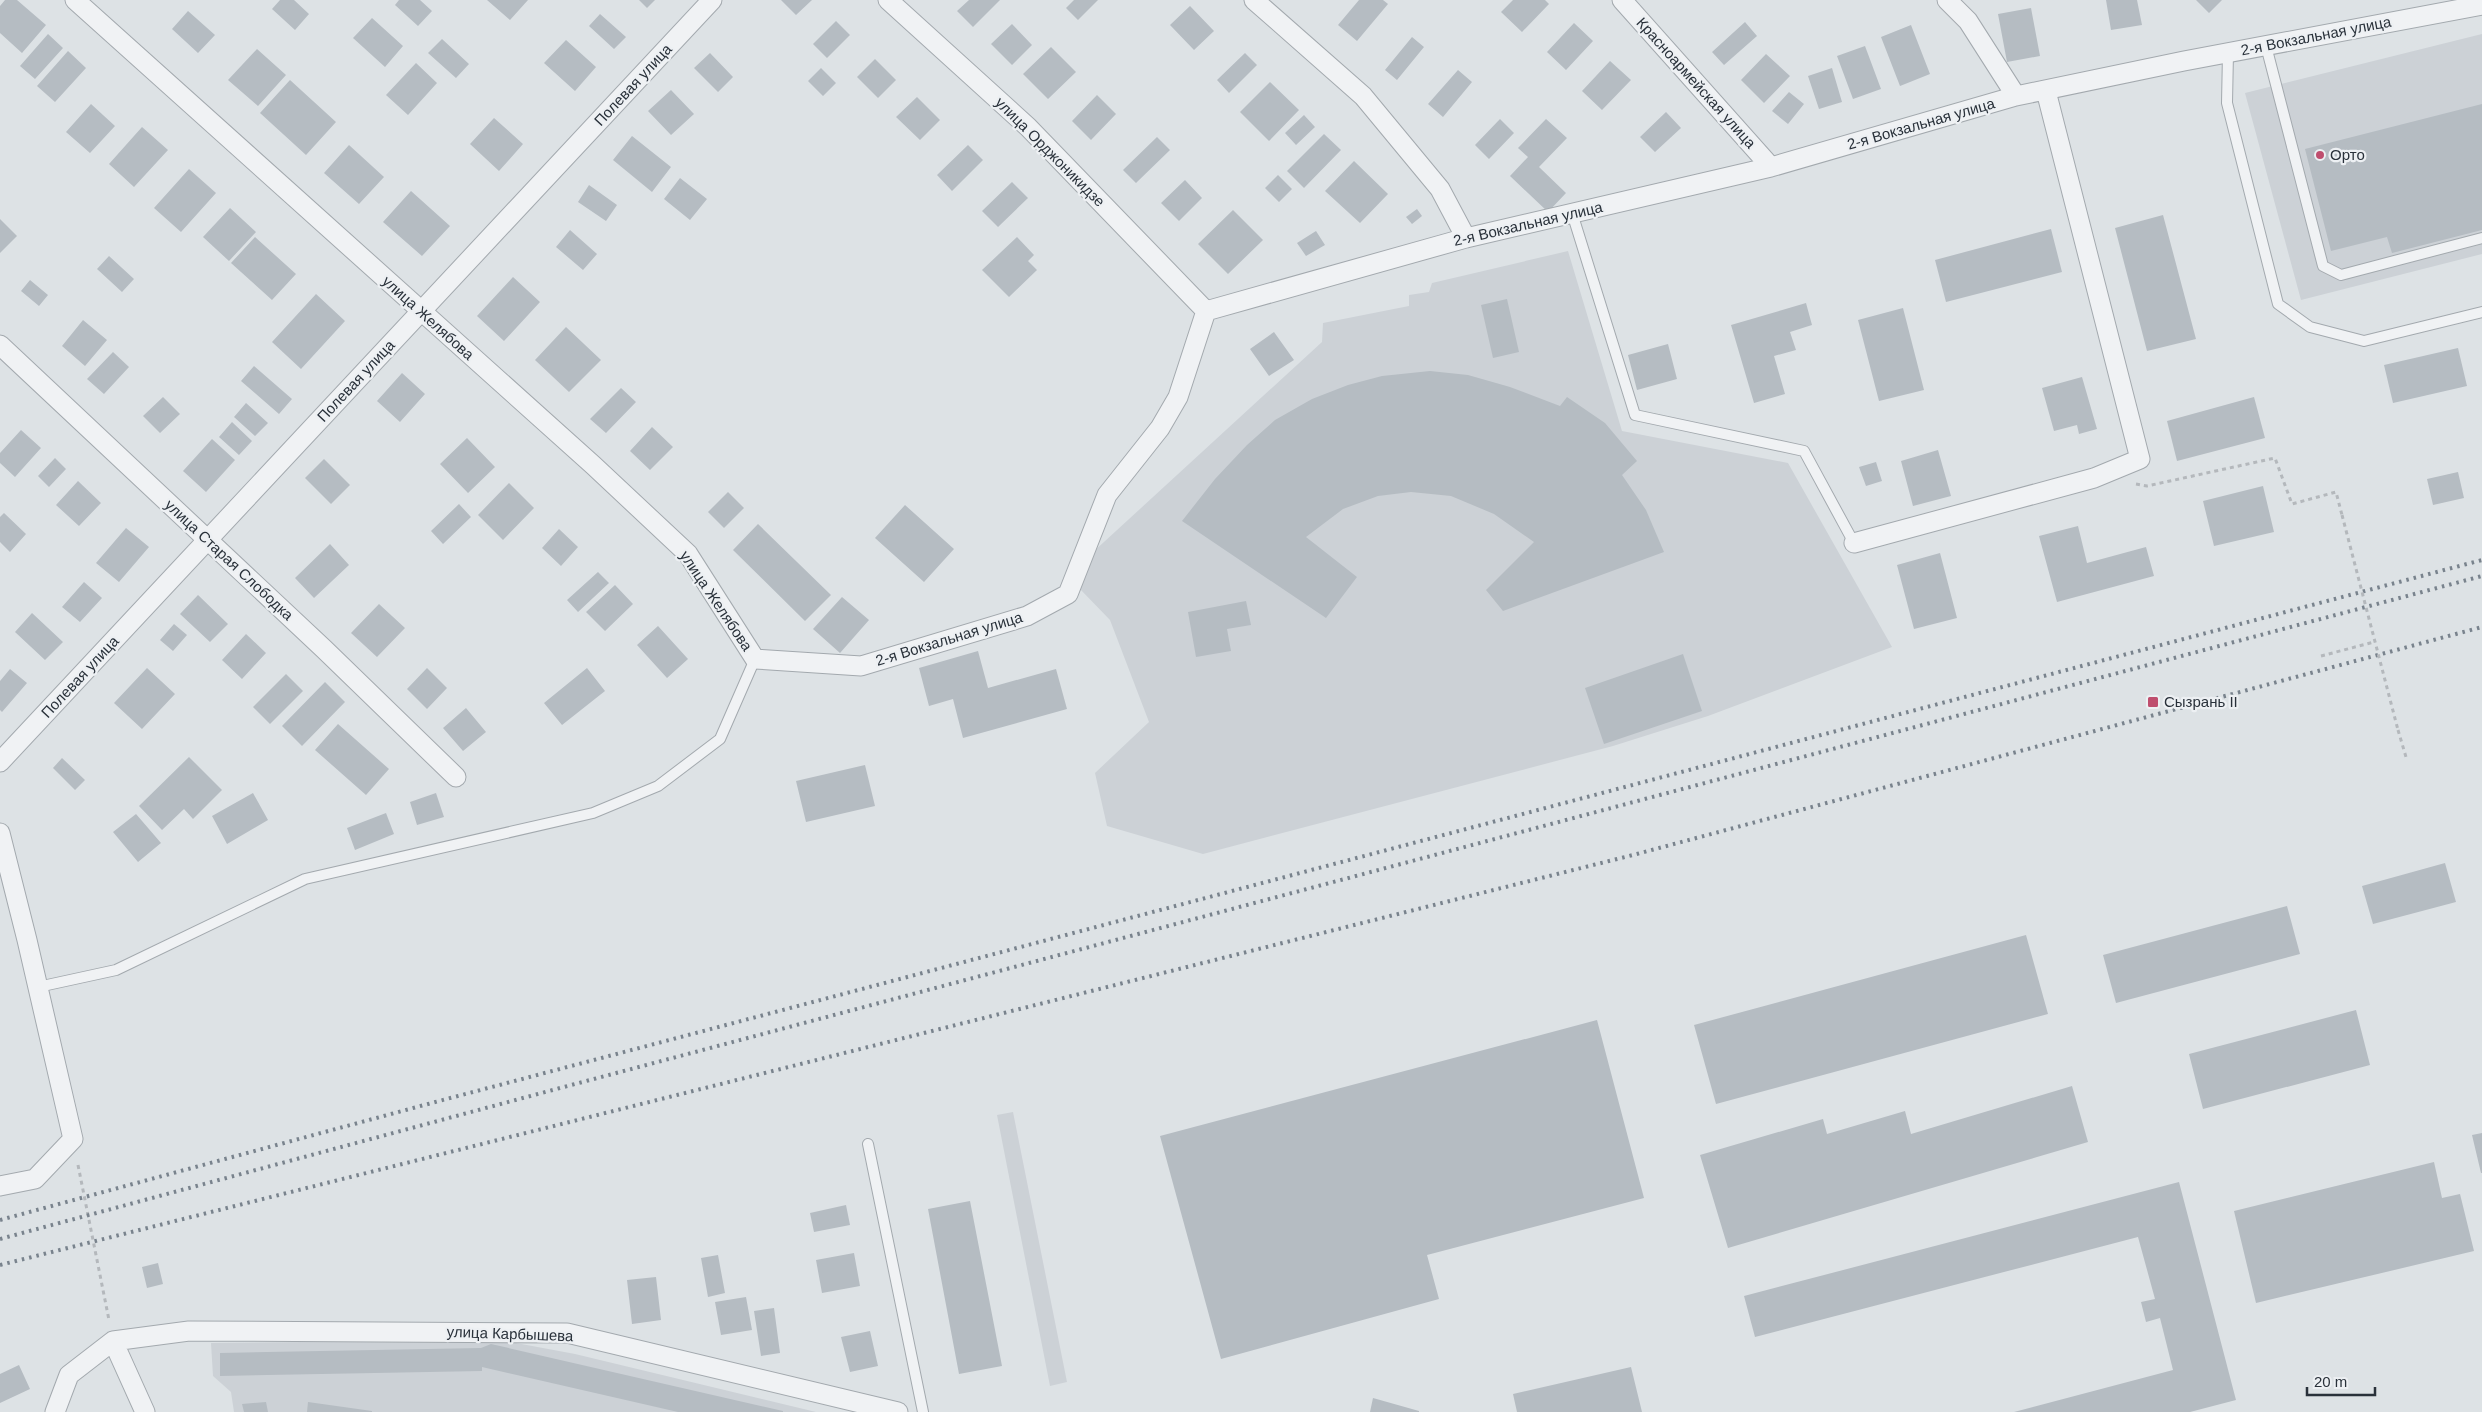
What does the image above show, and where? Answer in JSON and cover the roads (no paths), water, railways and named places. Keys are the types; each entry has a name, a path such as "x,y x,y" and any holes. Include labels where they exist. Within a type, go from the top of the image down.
{"street":[{"name":"улица Желябова","path":"75,0 592,465 688,554 754,659"},
{"name":"Полевая улица","path":"0,762 712,0"},
{"name":"улица Орджоникидзе","path":"888,0 1028,127 1206,310"},
{"path":"1254,0 1363,96 1440,189 1466,238"},
{"name":"Красноармейская улица","path":"1622,0 1771,167"},
{"path":"1947,0 1968,21 2016,96"},
{"name":"2-я Вокзальная улица","path":"754,659 861,666 1028,616 1068,594 1107,495 1160,428 1178,397 1206,310 1466,238 1771,167 2016,96 2228,53 2482,6"},
{"path":"1854,543 2094,478 2140,459 2046,91"},
{"name":"улица Старая Слободка","path":"0,345 456,777"},
{"path":"0,833 73,1139 35,1179 0,1186"},
{"name":"улица Карбышева","path":"113,1341 189,1331 567,1333 898,1412"},
{"path":"55,1412 69,1375 113,1341 145,1412"}],"lane":[{"path":"2266,46 2323,266 2341,274 2482,238"},
{"path":"2228,53 2227,103 2278,304 2310,327 2364,341 2482,312"},
{"path":"1572,213 1635,415 1804,451 1854,543"},
{"path":"38,987 116,970 306,879 593,813 658,786 720,739 754,659"},
{"path":"868,1144 922,1412"}],"railway":[{"path":"0,1220 439,1101 2482,560"},
{"path":"0,1239 2482,576"},
{"path":"0,1265 1633,855 2482,627"}],"place":[{"name":"Орто","path":"2320,155"},
{"name":"Сызрань II","path":"2153,702"}]}
